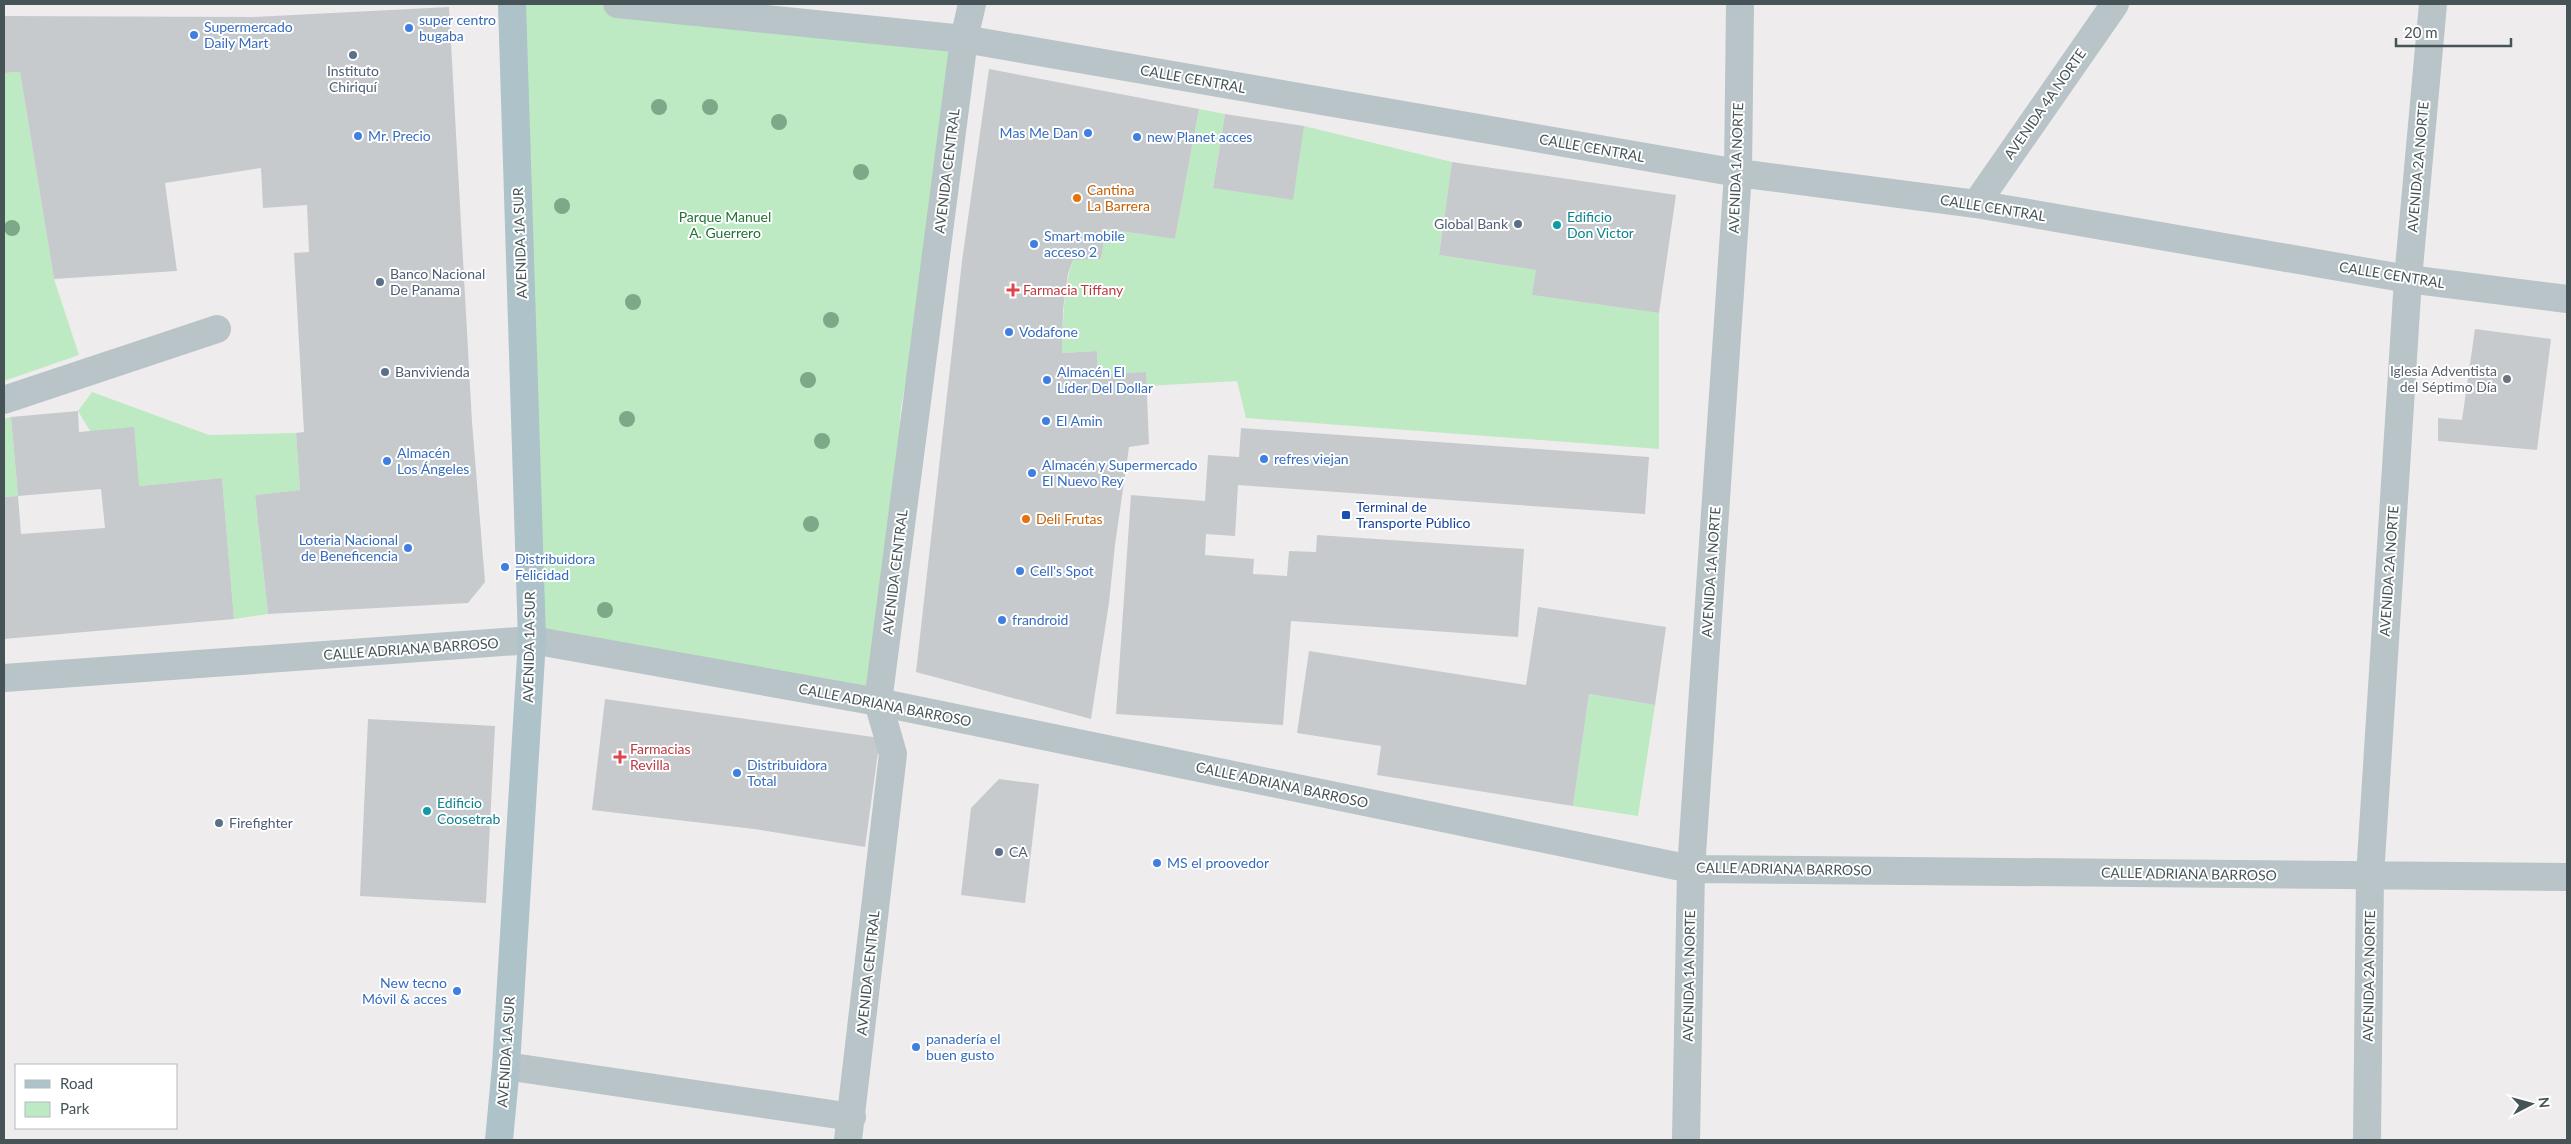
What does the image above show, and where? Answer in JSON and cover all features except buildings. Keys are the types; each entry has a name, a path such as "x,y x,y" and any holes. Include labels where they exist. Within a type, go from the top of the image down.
{"main road":[{"name":"AVENIDA 1A SUR","path":"499,1140 506,1066 532,640 512,4"}],"street":[{"name":"CALLE CENTRAL","path":"617,4 964,39 1738,173 1976,204 2408,279 2567,299"},
{"name":"AVENIDA CENTRAL","path":"850,1128 893,754 878,702 964,39 972,4"},
{"name":"AVENIDA 1A NORTE","path":"1686,1140 1691,869 1738,173 1740,4"},
{"name":"AVENIDA 4A NORTE","path":"1976,204 2115,4"},
{"name":"AVENIDA 2A NORTE","path":"2367,1140 2370,876 2408,279 2433,4"},
{"path":"4,400 217,329"},
{"name":"CALLE ADRIANA BARROSO","path":"4,678 532,640 878,702 1691,869 2567,877"},
{"path":"506,1066 850,1128"}],"green space":[{"name":"Parque Manuel A. Guerrero","path":"512,4 617,4 964,39 901,408 878,702 532,640"},
{"path":"20,72 54,279 79,355 4,381 4,73"},
{"path":"1199,109 1225,114 1213,187 1304,126 1452,162 1439,255 1536,270 1533,295 1659,313 1659,449 1246,418 1237,381 1146,386 1146,372 1098,374 1097,351 1062,353 1065,294 1073,260 1101,259 1106,229 1175,239"},
{"path":"92,392 209,435 296,433 300,490 255,495 268,614 234,619 222,478 139,486 90,431 78,411"},
{"path":"11,417 18,496 4,497 4,419"},
{"path":"1589,694 1655,705 1638,816 1573,806"}],"place":[{"name":"super centro bugaba","path":"409,28"},
{"name":"Supermercado Daily Mart","path":"194,35"},
{"name":"Instituto Chiriquí","path":"353,55"},
{"name":"Mas Me Dan","path":"1088,133"},
{"name":"Mr. Precio","path":"358,136"},
{"name":"new Planet acces","path":"1137,137"},
{"name":"Cantina La Barrera","path":"1077,198"},
{"name":"Global Bank","path":"1518,224"},
{"name":"Edificio Don Victor","path":"1557,225"},
{"name":"Smart mobile acceso 2","path":"1034,244"},
{"name":"Banco Nacional De Panama","path":"380,282"},
{"name":"Farmacia Tiffany","path":"1013,290"},
{"name":"Vodafone","path":"1009,332"},
{"name":"Banvivienda","path":"385,372"},
{"name":"Iglesia Adventista del Séptimo Día","path":"2507,379"},
{"name":"Almacén El Líder Del Dollar","path":"1047,380"},
{"name":"El Amin","path":"1046,421"},
{"name":"refres viejan","path":"1264,459"},
{"name":"Almacén Los Ángeles","path":"387,461"},
{"name":"Almacén y Supermercado El Nuevo Rey","path":"1032,473"},
{"name":"Terminal de Transporte Público","path":"1346,515"},
{"name":"Deli Frutas","path":"1026,519"},
{"name":"Loteria Nacional de Beneficencia","path":"408,548"},
{"name":"Distribuidora Felicidad","path":"505,567"},
{"name":"Cell's Spot","path":"1020,571"},
{"name":"frandroid","path":"1002,620"},
{"name":"Farmacias Revilla","path":"620,757"},
{"name":"Distribuidora Total","path":"737,773"},
{"name":"Edificio Coosetrab","path":"427,811"},
{"name":"Firefighter","path":"219,823"},
{"name":"CA","path":"999,852"},
{"name":"MS el proovedor","path":"1157,863"},
{"name":"New tecno Móvil & acces","path":"457,991"},
{"name":"panadería el buen gusto","path":"916,1047"}]}
